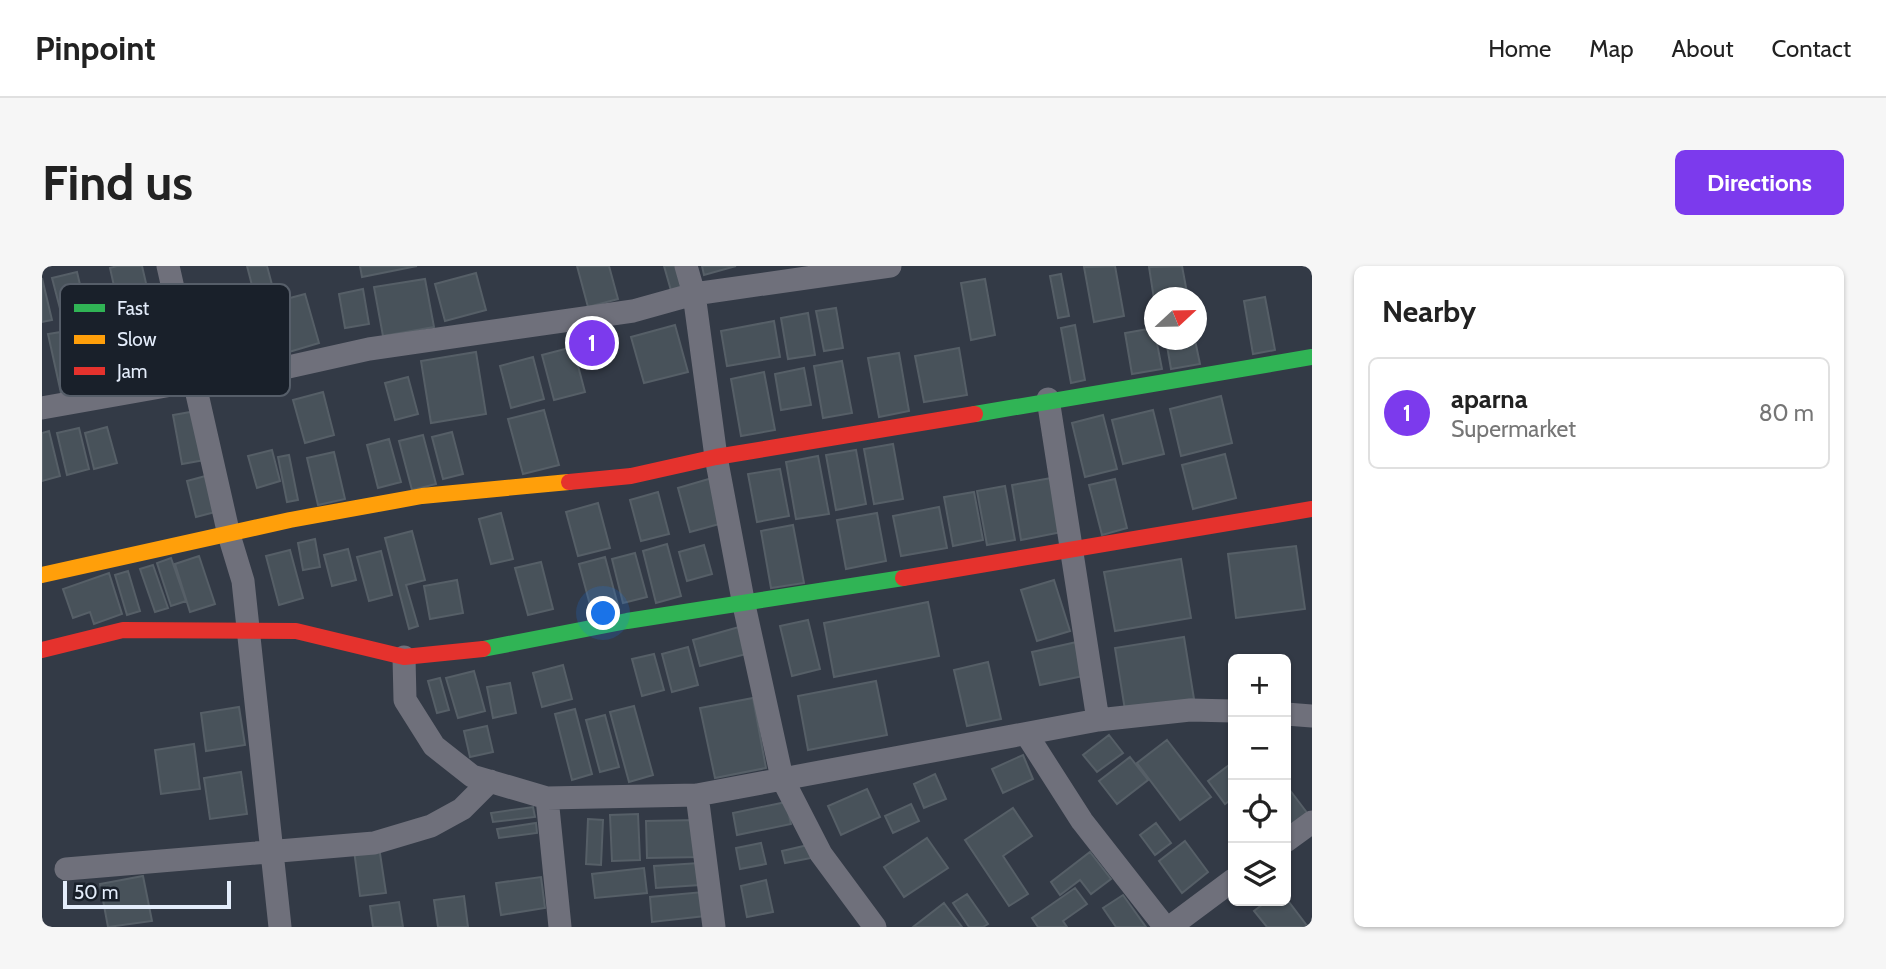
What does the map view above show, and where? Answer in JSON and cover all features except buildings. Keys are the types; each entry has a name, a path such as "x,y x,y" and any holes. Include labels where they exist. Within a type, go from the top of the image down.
{"street":[{"path":"168,266 172,284"},
{"path":"686,266 694,295 716,457 744,605 782,778 821,855 875,927"},
{"path":"290,367 369,349 633,311 694,295 890,266"},
{"path":"42,575 229,536 290,520 422,496 631,476 716,457 1048,399 1312,357"},
{"path":"42,408 107,396"},
{"path":"198,396 229,536 243,582 281,927"},
{"path":"1048,399 1098,720"},
{"path":"42,650 123,630 248,630 296,631 404,657 475,651 627,621 744,605 1312,509"},
{"path":"404,657 405,699 435,746 472,776 547,798 697,795 1098,720 1190,710 1228,711"},
{"path":"1291,714 1312,716"},
{"path":"1027,735 1082,821 1168,927 1228,884"},
{"path":"66,869 374,843 431,826 462,809 490,781"},
{"path":"697,795 714,927"},
{"path":"547,798 561,927"},
{"path":"1291,837 1312,822"}],"traffic: fast":[{"path":"975,414 1312,357"},
{"path":"483,649 627,621 903,578"}],"traffic: slow":[{"path":"42,575 290,520 422,496 569,482"}],"traffic: jam":[{"path":"569,482 631,476 716,457 975,414"},
{"path":"903,578 1312,509"},
{"path":"42,650 123,630 296,631 404,657 483,649"}],"place":[{"name":"aparna","path":"592,343"}]}
